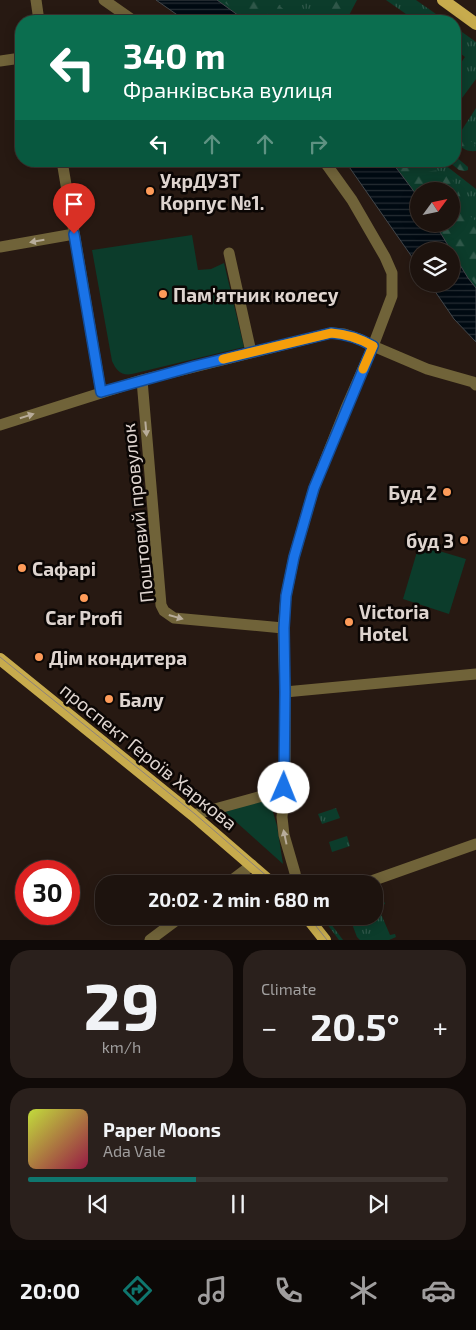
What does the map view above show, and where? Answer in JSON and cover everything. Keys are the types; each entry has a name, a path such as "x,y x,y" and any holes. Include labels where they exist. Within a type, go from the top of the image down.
{"main road":[{"path":"443,0 476,24"},
{"name":"проспект Героїв Харкова","path":"0,659 193,815 263,875"},
{"path":"313,925 325,940"}],"street":[{"path":"36,0 39,15"},
{"path":"104,0 125,15"},
{"path":"0,61 15,59"},
{"path":"63,167 101,392"},
{"path":"295,875 284,835 282,817 286,596 294,557 314,488 392,296 392,272 370,229 328,167"},
{"path":"0,247 74,234"},
{"path":"229,253 251,352"},
{"path":"0,424 142,380 331,333 359,338 427,369 473,382 476,385"},
{"name":"Поштовий провулок","path":"142,380 161,605 164,611 174,618 284,628"},
{"path":"285,692 476,674"},
{"path":"193,815 277,792 284,788"},
{"path":"383,877 476,844"},
{"path":"239,875 252,865"},
{"path":"150,940 170,925"}],"green space":[{"path":"217,0 357,0 349,15 238,15"},
{"path":"221,0 273,0 290,15 242,15"},
{"path":"334,0 355,0 346,15 324,15"},
{"path":"386,0 416,0 437,15 407,15"},
{"path":"461,31 476,42 476,79 462,98 461,63 465,57 461,54"},
{"path":"476,108 476,151 470,151 461,147 461,131"},
{"path":"461,135 466,135 475,144 473,149 461,146"},
{"path":"461,161 468,167 468,170 465,171 455,167 461,167"},
{"path":"396,167 448,167 476,189 476,288 460,265 460,242 446,242 440,232 460,232 460,182 410,182 410,186"},
{"path":"397,167 417,167 426,173 437,171 446,173 454,182 410,182 410,184"},
{"path":"460,195 465,207 476,221 476,285 460,262 460,242 447,242 442,232 460,232"},
{"path":"192,235 198,270 211,269 224,263 244,347 132,374 122,373 117,370 112,361 92,250"},
{"path":"419,545 466,559 449,614 403,599"},
{"path":"269,798 277,826 283,864 225,812"},
{"path":"336,808 340,818 322,824 318,814"},
{"path":"347,836 350,846 332,852 329,842"},
{"path":"383,919 390,935 395,934 396,937 389,940 360,940 352,925 383,925"},
{"path":"328,925 332,925 343,940 339,940"}],"shaded area":[{"path":"156,0 217,0 238,15 177,15"},
{"path":"349,167 396,167 410,186 410,232 440,232 446,242 410,242 410,254"},
{"path":"460,265 476,288 476,342 454,319 435,292 460,292"}],"tram line":[{"path":"0,657 195,814 266,875"},
{"path":"315,925 327,940"}],"slow traffic":[{"path":"223,359 331,333 359,338 373,346 363,369"}],"place":[{"name":"УкрДУЗТ Корпус №1.","path":"150,191"},
{"name":"Пам'ятник колесу","path":"163,294"},
{"name":"Буд 2","path":"447,492"},
{"name":"буд 3","path":"464,540"},
{"name":"Сафарі","path":"22,568"},
{"name":"Car Profi","path":"84,598"},
{"name":"Victoria Hotel","path":"349,622"},
{"name":"Дім кондитера","path":"39,657"},
{"name":"Балу","path":"109,699"}],"route":[{"path":"74,234 101,392 195,366 331,333 359,338 373,346 314,488 294,557 286,596 284,628 284,788"}]}
